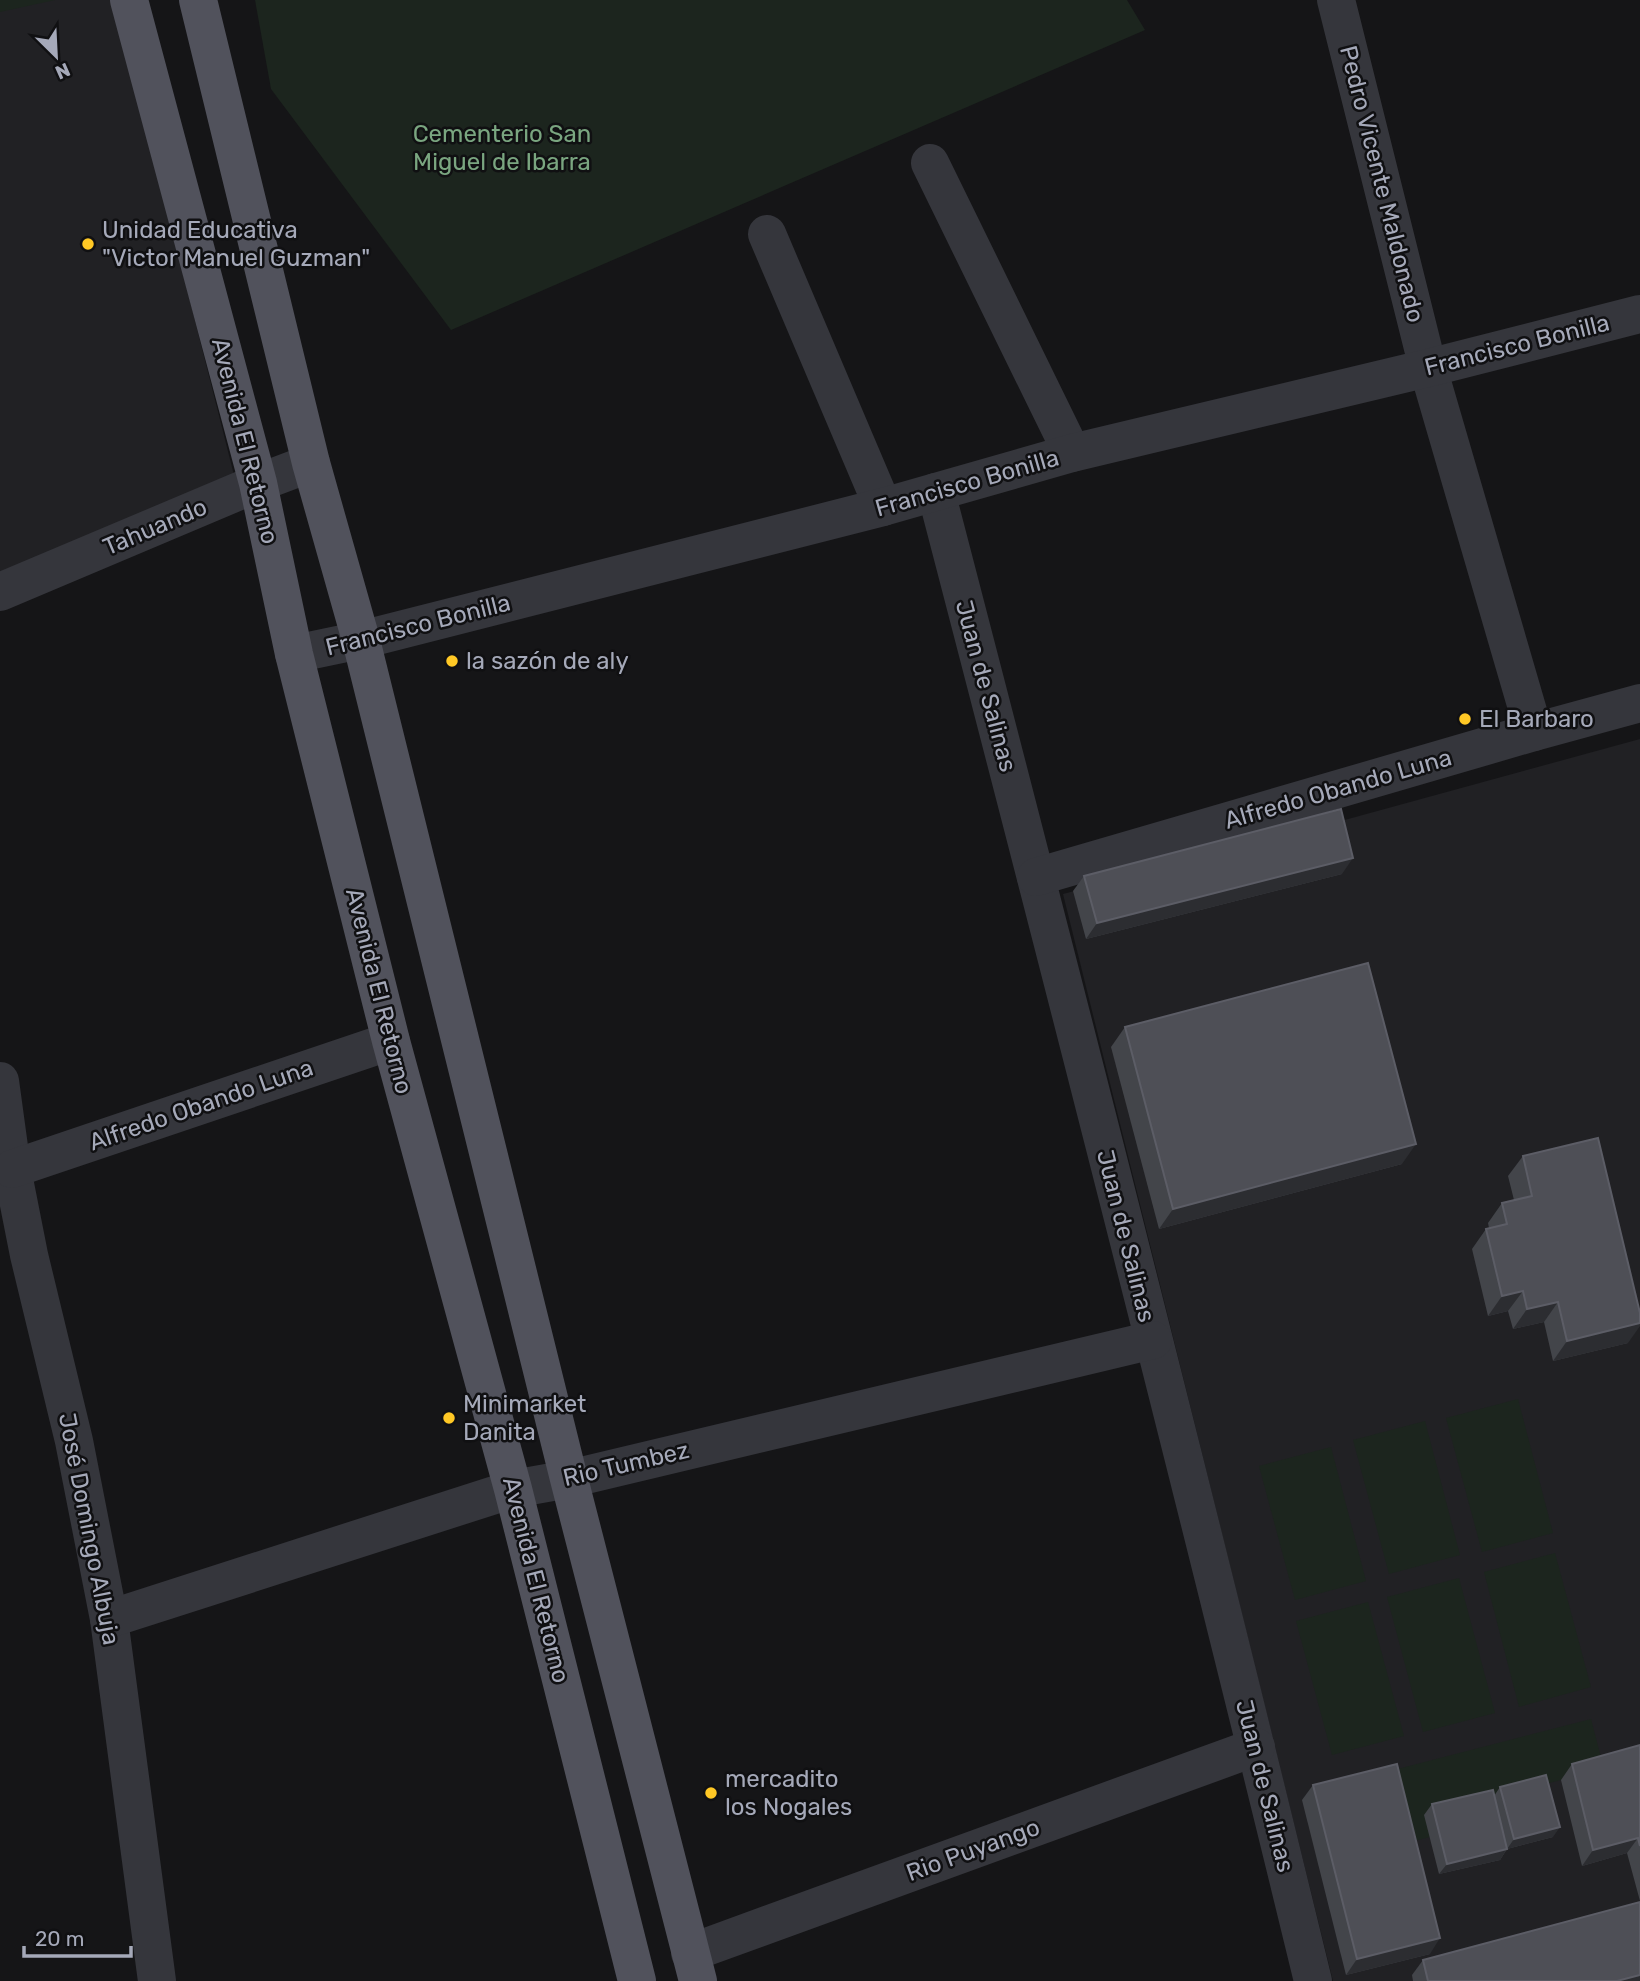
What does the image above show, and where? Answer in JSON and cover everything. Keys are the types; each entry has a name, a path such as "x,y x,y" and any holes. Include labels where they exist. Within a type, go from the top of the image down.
{"main road":[{"name":"Avenida El Retorno","path":"129,0 258,483 294,654 391,1041 513,1489 637,1981"},
{"path":"198,0 311,463 361,640 569,1479 694,1967"}],"street":[{"name":"Pedro Vicente Maldonado","path":"1336,0 1428,368 1534,732"},
{"path":"930,163 1072,453"},
{"path":"767,234 883,507"},
{"name":"Francisco Bonilla","path":"294,654 361,640 883,507 1072,453 1640,314"},
{"name":"Tahuando","path":"0,592 311,463"},
{"name":"Juan de Salinas","path":"936,492 1036,877 1313,1981"},
{"name":"Alfredo Obando Luna","path":"1036,877 1640,703"},
{"name":"Alfredo Obando Luna","path":"12,1169 391,1041"},
{"name":"José Domingo Albuja","path":"0,1081 12,1169 15,1260 74,1441 109,1619 157,1981"},
{"name":"Rio Tumbez","path":"109,1619 513,1489 569,1479 1153,1340"},
{"name":"Rio Puyango","path":"694,1967 1256,1747"}],"shaded area":[{"name":"Unidad Educativa \"Victor Manuel Guzman\"","path":"0,0 114,0 237,487 0,578"},
{"path":"1640,739 1640,1981 1333,1981 1063,894"}],"green space":[{"path":"0,0 55,0 0,12"},
{"name":"Cementerio San Miguel de Ibarra","path":"255,0 1127,0 1145,30 451,330 271,89"},
{"path":"1518,1399 1553,1533 1482,1552 1446,1418"},
{"path":"1425,1421 1460,1555 1389,1574 1353,1440"},
{"path":"1331,1447 1366,1581 1295,1600 1259,1466"},
{"path":"1555,1553 1591,1687 1519,1707 1484,1572"},
{"path":"1459,1578 1495,1713 1423,1732 1387,1597"},
{"path":"1368,1602 1404,1736 1332,1755 1296,1621"},
{"path":"1591,1719 1604,1769 1425,1815 1430,1837 1402,1844 1382,1773"}],"building":[{"path":"1341,809 1353,858 1097,923 1084,876"},
{"path":"1368,963 1416,1144 1173,1209 1125,1027"},
{"path":"1598,1138 1640,1313 1640,1323 1567,1341 1558,1302 1527,1309 1523,1291 1502,1296 1486,1229 1507,1224 1502,1203 1532,1196 1523,1156"},
{"path":"1640,1745 1640,1846 1638,1838 1593,1850 1572,1764"},
{"path":"1397,1764 1440,1938 1357,1959 1313,1785"},
{"path":"1546,1775 1560,1827 1514,1839 1500,1787"},
{"path":"1493,1790 1507,1849 1447,1864 1432,1804"},
{"path":"1640,1902 1640,1975 1617,1981 1428,1981 1423,1960"}],"place":[{"name":"Unidad Educativa \"Victor Manuel Guzman\"","path":"88,244"},
{"name":"la sazón de aly","path":"452,661"},
{"name":"El Barbaro","path":"1465,719"},
{"name":"Minimarket Danita","path":"449,1418"},
{"name":"mercadito los Nogales","path":"711,1793"}]}
